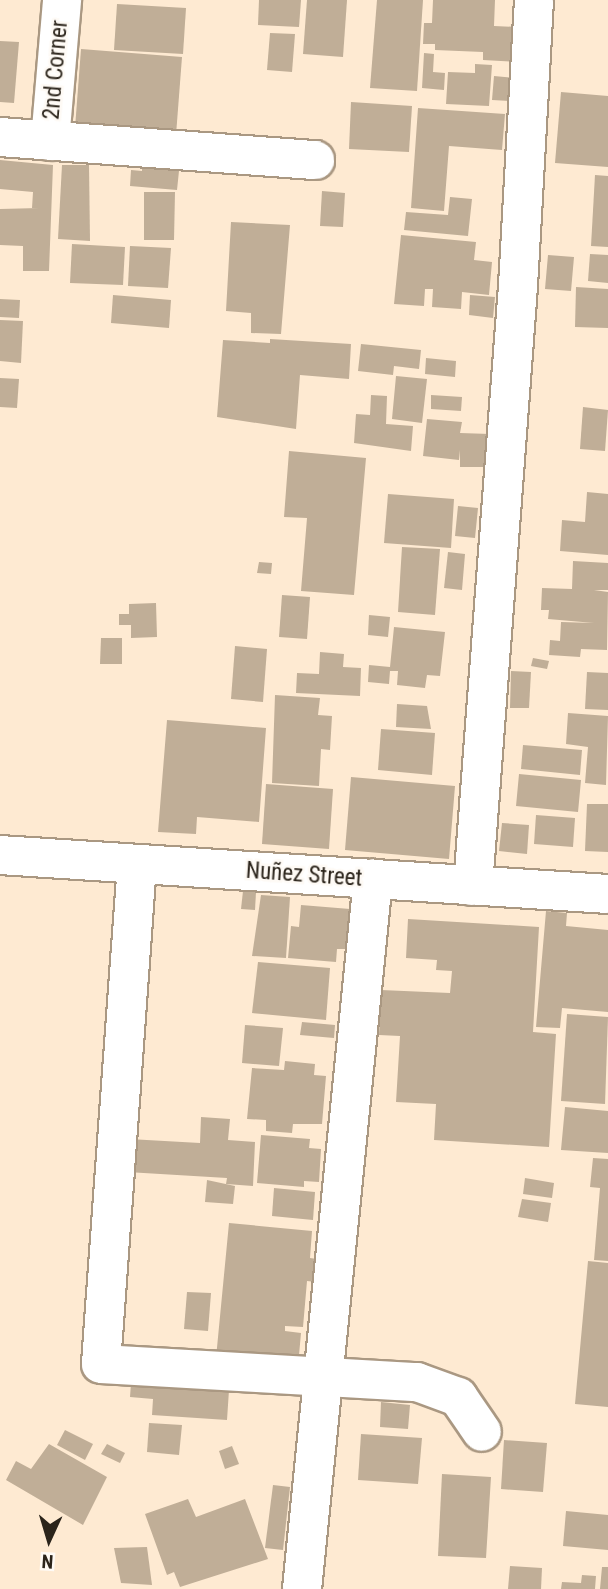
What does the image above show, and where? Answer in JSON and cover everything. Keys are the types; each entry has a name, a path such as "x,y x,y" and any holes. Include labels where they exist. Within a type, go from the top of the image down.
{"street":[{"name":"2nd Corner","path":"50,141 62,0"},
{"path":"473,886 518,286 534,0"},
{"path":"0,137 315,160"},
{"name":"Nuñez Street","path":"0,855 608,894"},
{"path":"137,864 101,1364 432,1385 458,1397 482,1432"},
{"path":"302,1589 321,1377 373,879"}],"building":[{"path":"259,0 301,0 299,27 258,25"},
{"path":"307,0 347,0 343,57 303,54"},
{"path":"377,0 423,0 417,91 370,88"},
{"path":"433,0 495,0 494,26 519,27 517,62 483,60 483,52 435,50 435,44 423,44 424,23 432,23"},
{"path":"117,4 186,8 183,54 114,50"},
{"path":"270,33 295,34 292,72 267,70"},
{"path":"0,41 19,42 14,103 0,102"},
{"path":"81,49 182,57 176,135 75,128"},
{"path":"424,53 434,54 433,72 445,73 444,90 422,88"},
{"path":"475,64 492,65 489,106 446,104 448,72 475,73"},
{"path":"494,76 514,78 512,101 492,100"},
{"path":"561,92 608,96 608,167 555,163"},
{"path":"351,102 412,106 409,152 349,149"},
{"path":"418,108 505,114 502,150 449,146 444,211 411,208"},
{"path":"0,160 53,165 49,271 23,271 23,246 0,245 0,209 39,208 32,208 33,192 0,189"},
{"path":"142,163 179,171 177,190 130,186 131,170 142,171"},
{"path":"62,165 89,165 90,241 58,239"},
{"path":"595,175 608,176 608,247 591,246"},
{"path":"322,191 345,193 343,227 320,226"},
{"path":"144,192 175,192 174,240 144,240"},
{"path":"450,197 472,199 468,236 404,230 406,212 448,215"},
{"path":"231,222 290,225 281,334 251,333 251,313 226,311"},
{"path":"401,235 476,242 474,260 492,262 489,295 462,292 461,309 432,307 433,289 425,289 424,306 394,304"},
{"path":"72,244 125,247 123,285 70,283"},
{"path":"130,246 171,248 168,288 128,286"},
{"path":"590,254 608,255 608,283 588,281"},
{"path":"548,255 574,257 571,291 545,289"},
{"path":"576,287 608,289 608,328 575,327"},
{"path":"113,295 171,300 169,328 111,323"},
{"path":"470,295 495,297 493,318 469,315"},
{"path":"0,299 20,300 19,318 0,317"},
{"path":"0,320 23,321 21,363 0,361"},
{"path":"270,339 351,344 349,379 300,375 296,429 217,417 223,340 270,343"},
{"path":"361,344 421,350 419,369 394,366 393,375 358,371"},
{"path":"426,358 456,361 455,377 425,374"},
{"path":"396,376 427,379 422,423 392,419"},
{"path":"0,378 19,379 17,408 0,407"},
{"path":"371,395 387,396 386,424 413,426 411,451 354,443 356,414 370,415"},
{"path":"431,395 462,397 461,411 431,409"},
{"path":"583,407 608,410 605,451 580,449"},
{"path":"427,419 462,422 460,433 490,434 490,467 460,467 460,450 459,460 423,456"},
{"path":"289,451 366,458 354,595 301,591 307,518 284,517"},
{"path":"587,492 608,494 608,555 560,551 562,520 585,522"},
{"path":"388,494 454,499 451,548 384,543"},
{"path":"458,506 478,508 475,538 455,536"},
{"path":"402,547 440,549 435,615 398,612"},
{"path":"448,552 465,554 462,590 444,588"},
{"path":"573,561 608,563 608,590 594,590 608,592 607,650 581,649 580,657 549,655 550,640 560,641 561,622 594,623 548,619 549,610 541,610 542,588 572,589"},
{"path":"259,562 272,563 271,574 257,573"},
{"path":"282,595 310,597 307,639 279,637"},
{"path":"156,603 157,637 131,638 131,625 119,625 119,614 129,614 129,604"},
{"path":"369,615 390,617 388,637 368,635"},
{"path":"394,627 445,632 440,676 427,675 425,688 397,685 398,671 390,671 389,684 368,682 369,665 390,667"},
{"path":"101,638 122,638 122,664 100,664"},
{"path":"235,646 267,649 263,702 231,699"},
{"path":"320,652 344,654 343,667 361,668 360,696 296,693 297,673 319,674"},
{"path":"533,658 549,661 547,669 531,666"},
{"path":"511,671 531,672 529,708 510,708"},
{"path":"587,672 608,673 608,710 585,709"},
{"path":"275,695 320,698 318,715 332,716 330,750 321,749 319,786 272,783"},
{"path":"397,704 427,706 431,729 396,727"},
{"path":"568,713 608,716 606,785 585,783 588,747 566,744"},
{"path":"167,720 266,728 259,822 197,817 196,834 158,832"},
{"path":"381,729 435,733 432,775 378,770"},
{"path":"523,745 582,750 580,775 521,769"},
{"path":"519,774 581,780 578,812 516,806"},
{"path":"351,777 455,786 449,859 345,850"},
{"path":"266,784 333,789 329,849 262,844"},
{"path":"587,804 608,804 608,852 585,851"},
{"path":"536,815 575,818 573,847 534,844"},
{"path":"502,823 529,825 527,854 499,851"},
{"path":"243,891 256,892 255,910 241,909"},
{"path":"261,895 290,897 286,958 252,956"},
{"path":"301,905 350,909 347,949 337,949 336,962 288,958 291,926 299,927"},
{"path":"546,911 567,913 566,926 608,930 608,1012 562,1008 560,1028 536,1027"},
{"path":"408,919 539,927 533,1032 556,1034 549,1147 434,1140 436,1104 396,1102 400,1036 379,1035 381,990 450,993 452,971 436,970 437,960 406,958"},
{"path":"258,962 330,968 326,1020 252,1013"},
{"path":"567,1014 608,1017 605,1104 561,1101"},
{"path":"302,1022 335,1025 334,1038 300,1035"},
{"path":"245,1025 283,1028 279,1066 242,1063"},
{"path":"285,1061 315,1064 314,1075 326,1076 322,1124 293,1124 292,1133 266,1131 266,1120 247,1119 252,1068 284,1070"},
{"path":"565,1107 608,1111 608,1153 561,1150"},
{"path":"201,1117 230,1119 228,1140 255,1142 253,1186 226,1184 227,1178 127,1172 129,1139 200,1143"},
{"path":"261,1135 310,1139 309,1148 321,1149 319,1182 304,1181 304,1187 257,1183"},
{"path":"593,1158 608,1159 608,1261 594,1260 600,1188 590,1187"},
{"path":"525,1178 554,1183 552,1198 523,1194"},
{"path":"207,1180 235,1186 233,1204 205,1202"},
{"path":"274,1188 315,1192 313,1220 272,1216"},
{"path":"522,1199 551,1203 548,1222 518,1217"},
{"path":"229,1223 312,1231 310,1258 317,1259 316,1282 307,1281 303,1327 285,1326 285,1331 301,1333 298,1366 216,1358"},
{"path":"588,1261 608,1263 608,1407 575,1404"},
{"path":"187,1292 211,1293 208,1331 184,1329"},
{"path":"131,1383 229,1390 227,1420 152,1415 153,1399 130,1397"},
{"path":"381,1402 410,1405 408,1429 380,1427"},
{"path":"149,1423 182,1425 179,1455 147,1452"},
{"path":"65,1430 93,1444 85,1460 57,1445"},
{"path":"361,1434 422,1438 418,1484 358,1480"},
{"path":"504,1440 547,1443 543,1492 501,1489"},
{"path":"49,1444 107,1477 83,1525 6,1480 16,1461 31,1469"},
{"path":"107,1444 125,1453 120,1463 101,1454"},
{"path":"232,1446 239,1464 225,1469 219,1451"},
{"path":"442,1474 491,1477 486,1558 438,1556"},
{"path":"273,1485 290,1487 283,1550 265,1548"},
{"path":"188,1499 196,1517 245,1499 268,1559 180,1587 174,1572 167,1575 145,1514"},
{"path":"566,1511 608,1515 608,1550 563,1546"},
{"path":"147,1547 152,1585 121,1583 114,1548"},
{"path":"510,1566 542,1568 541,1589 508,1589"},
{"path":"602,1567 608,1567 608,1589 600,1589"},
{"path":"582,1575 596,1576 595,1589 561,1589 562,1582 581,1583"}]}
